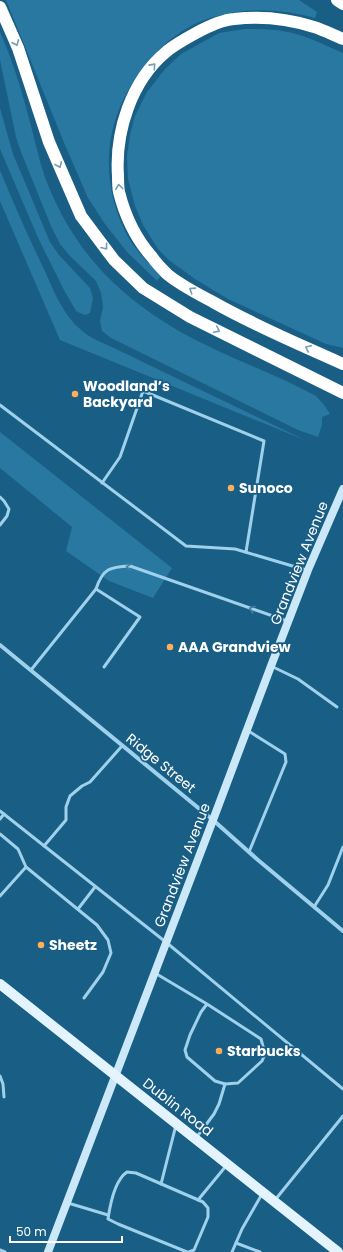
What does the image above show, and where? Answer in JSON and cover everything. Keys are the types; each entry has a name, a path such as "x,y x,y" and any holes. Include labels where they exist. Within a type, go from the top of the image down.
{"highway":[{"path":"337,0 343,4"},
{"path":"0,7 18,48 49,142 81,216 114,260 144,288 190,317 343,393"},
{"path":"343,39 314,27 288,21 261,18 233,19 210,26 187,38 165,52 148,72 135,93 125,115 119,144 118,168 119,190 126,214 136,236 167,274 236,316 343,364"}],"main road":[{"name":"Grandview Avenue","path":"48,1252 308,570 343,489"},
{"name":"Dublin Road","path":"0,985 338,1252"}],"street":[{"name":"Ridge Street","path":"0,646 213,820 343,931"}],"lane":[{"path":"102,482 120,457 143,391 264,441 246,552"},
{"path":"0,405 186,546 235,549 308,570"},
{"path":"0,497 9,509 7,516 0,525"},
{"path":"31,670 96,589 98,580 106,571 114,567 130,566 288,622"},
{"path":"96,589 140,617 104,667"},
{"path":"271,666 298,679 337,707"},
{"path":"247,730 285,754 286,762 249,852"},
{"path":"44,846 66,820 66,807 70,796 82,786 90,782 122,746"},
{"path":"0,811 167,943 343,1089"},
{"path":"0,819 4,814"},
{"path":"0,834 18,849 26,866 97,924 108,940 110,953 103,972 84,998"},
{"path":"314,907 328,885 343,847"},
{"path":"0,896 26,866"},
{"path":"78,909 96,886"},
{"path":"155,973 207,1004 261,1039 265,1054 262,1061 238,1083 225,1084 215,1080 188,1057 185,1050 192,1030 207,1004"},
{"path":"0,1076 3,1084 4,1097"},
{"path":"195,1139 214,1114 219,1104 225,1084"},
{"path":"274,1201 343,1116"},
{"path":"161,1184 176,1124"},
{"path":"198,1200 227,1164"},
{"path":"127,1172 136,1173 161,1184 203,1202 208,1208 208,1218 194,1250 188,1252 108,1219 109,1208 120,1177 127,1172"},
{"path":"232,1252 242,1229 263,1193"},
{"path":"67,1203 108,1215"},
{"path":"236,1243 260,1252"},
{"path":"0,1250 5,1252"}],"shaded area":[{"path":"6,0 299,0 317,12 315,18 278,11 254,10 229,13 206,19 177,34 161,48 146,64 132,84 121,104 114,126 110,148 109,170 112,193 118,215 128,237 139,253 161,276 157,281 127,252 105,224 88,198"},
{"path":"245,29 283,31 316,41 343,53 343,348 326,344 228,299 195,279 170,261 158,249 143,225 135,206 128,179 127,156 134,118 147,92 165,69 181,54 219,33"},
{"path":"0,32 19,84 48,185 69,227 95,264 127,295 166,323 202,343 316,396 330,414 322,417 322,425 318,437 298,430 111,338 102,331 100,321 103,307 101,293 96,281 70,256 60,244 51,226 21,152 16,137 0,60"},
{"path":"0,108 13,154 50,242 59,255 90,288 93,298 90,313 85,315 76,311 39,240 0,149"},
{"path":"0,170 62,307 73,322 83,332 96,340 307,441 60,340 0,201"},
{"path":"0,432 172,568 153,598 109,581 66,551 72,527 0,468"}],"place":[{"name":"Woodland’s Backyard","path":"75,394"},
{"name":"Sunoco","path":"231,488"},
{"name":"AAA Grandview","path":"170,647"},
{"name":"Sheetz","path":"41,945"},
{"name":"Starbucks","path":"219,1051"}]}
